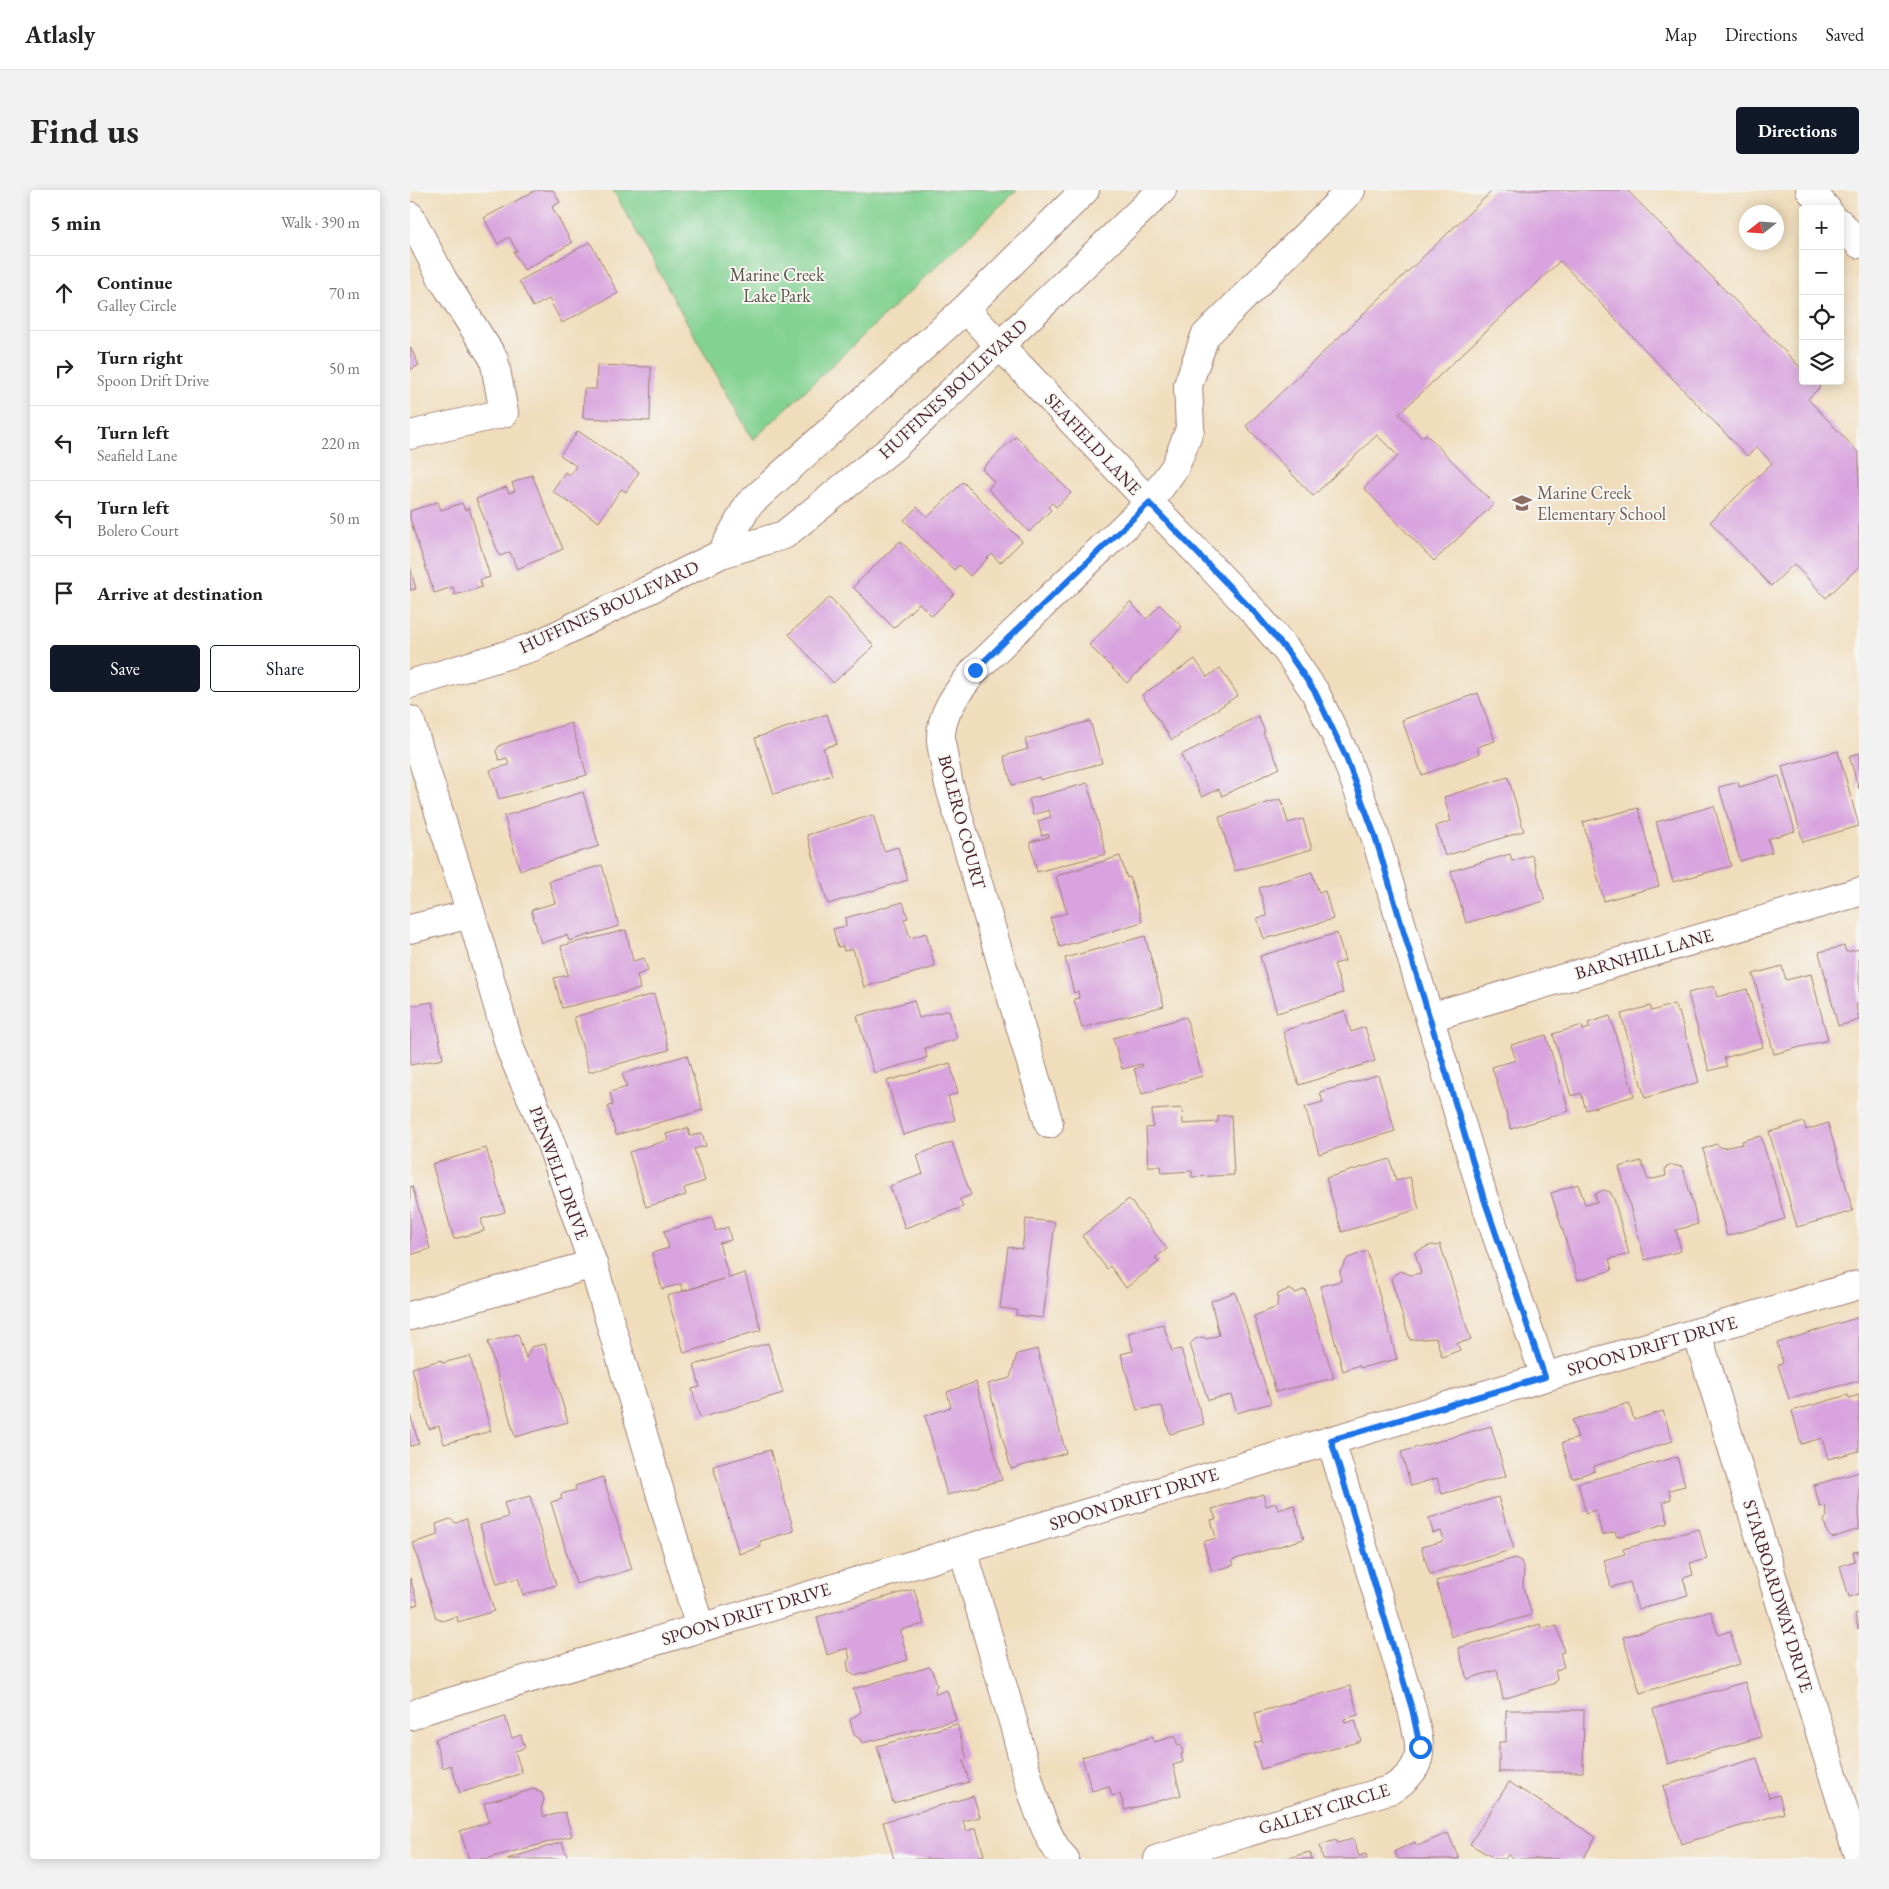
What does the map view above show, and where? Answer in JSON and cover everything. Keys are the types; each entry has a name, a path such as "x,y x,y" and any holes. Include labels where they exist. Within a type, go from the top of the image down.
{"street":[{"path":"722,554 748,505 964,309 1085,190"},
{"name":"HUFFINES BOULEVARD","path":"410,684 532,647 722,554 784,535 896,444 1162,190"},
{"name":"BOLERO COURT","path":"1049,1124 948,781 941,741 944,717 959,690 975,670 1149,503 1175,467 1190,429 1188,385 1205,336 1351,190"},
{"path":"1810,190 1823,205"},
{"path":"410,216 443,280 494,359 504,412 410,435"},
{"path":"1844,227 1859,244"},
{"name":"SEAFIELD LANE","path":"964,309 1256,614 1287,651 1315,692 1345,755 1374,833 1484,1199 1545,1377"},
{"name":"PENWELL DRIVE","path":"410,720 471,914 511,1051 550,1140 593,1264 700,1628"},
{"name":"BARNHILL LANE","path":"1430,1017 1859,892"},
{"path":"410,929 471,914"},
{"path":"410,1316 593,1264"},
{"name":"SPOON DRIFT DRIVE","path":"410,1716 427,1709 1331,1440 1859,1285"},
{"name":"STARBOARDWAY DRIVE","path":"1697,1332 1859,1859"},
{"name":"GALLEY CIRCLE","path":"1158,1859 1392,1789 1407,1780 1418,1764 1420,1747 1412,1709 1331,1440"},
{"path":"962,1550 1047,1834 1065,1859"}],"green space":[{"name":"Marine Creek Lake Park","path":"613,190 1017,190 753,440"}],"building":[{"path":"536,190 553,190 560,202 552,207 572,243 524,270 514,252 517,251 509,237 498,244 484,218"},
{"path":"1493,190 1627,190 1799,366 1799,385 1818,385 1820,387 1808,399 1859,453 1859,567 1826,598 1794,564 1771,586 1710,522 1772,463 1757,447 1747,456 1560,261 1399,414 1422,438 1426,434 1494,504 1434,561 1364,488 1398,456 1377,435 1313,496 1246,426"},
{"path":"590,242 618,293 562,323 549,299 533,307 519,281"},
{"path":"410,347 419,365 410,370"},
{"path":"597,365 651,367 650,421 583,418 584,389 596,389"},
{"path":"578,431 639,472 626,492 621,489 599,522 552,491 565,472 570,475 576,466 560,455"},
{"path":"1016,436 1071,493 1056,507 1052,503 1048,507 1051,510 1029,532 988,489 994,482 982,469"},
{"path":"532,475 563,549 517,569 510,552 500,556 476,499 506,487 509,493 515,491 512,483"},
{"path":"963,482 1022,541 1000,563 992,554 970,576 959,565 954,570 904,520 917,507 928,517"},
{"path":"438,502 441,510 462,503 465,510 469,508 490,577 480,580 482,587 455,595 453,587 434,593 410,519 410,511"},
{"path":"900,541 954,594 932,616 919,603 894,628 853,587"},
{"path":"410,567 416,589 410,590"},
{"path":"830,597 874,646 833,683 789,634"},
{"path":"1130,602 1147,619 1160,605 1182,627 1127,683 1089,645"},
{"path":"1195,659 1207,677 1220,668 1238,695 1172,740 1142,695"},
{"path":"1478,693 1495,741 1477,747 1479,754 1422,775 1402,720"},
{"path":"827,714 837,744 823,748 832,775 774,794 755,738"},
{"path":"1258,716 1265,732 1263,733 1280,768 1222,796 1219,789 1202,797 1181,755"},
{"path":"1090,721 1102,763 1040,780 1039,777 1012,785 1004,756 1028,749 1025,739"},
{"path":"571,723 587,775 499,799 490,770 509,765 507,758 499,760 496,751 500,745"},
{"path":"1838,751 1859,826 1803,842 1782,766"},
{"path":"1859,753 1859,789 1849,756"},
{"path":"1779,776 1795,831 1768,839 1772,852 1740,861 1719,787 1738,782 1739,787"},
{"path":"1508,777 1524,831 1445,856 1436,826 1451,821 1444,797"},
{"path":"1088,783 1106,854 1037,872 1030,842 1049,837 1048,834 1042,836 1038,821 1051,817 1049,810 1033,815 1029,799"},
{"path":"583,792 599,846 520,870 504,816"},
{"path":"1281,799 1288,823 1303,819 1312,849 1235,871 1219,817"},
{"path":"1714,806 1731,866 1673,882 1656,822"},
{"path":"1638,808 1659,886 1604,901 1583,822"},
{"path":"873,815 884,851 898,847 908,880 828,904 807,835"},
{"path":"1510,854 1512,861 1532,855 1545,901 1466,923 1451,871"},
{"path":"1120,856 1127,878 1130,877 1142,922 1060,947 1050,918 1067,913 1056,876"},
{"path":"602,865 619,926 569,941 567,935 541,943 531,910 555,903 549,881"},
{"path":"1312,872 1319,893 1325,891 1333,919 1264,939 1257,918 1267,916 1259,888"},
{"path":"903,902 908,918 904,919 910,938 926,933 935,967 864,987 853,949 844,951 843,946 838,947 833,929 846,926 845,918"},
{"path":"626,930 633,961 644,958 648,971 637,975 640,989 562,1008 554,978 568,975 561,946"},
{"path":"1337,933 1345,961 1334,964 1343,993 1277,1013 1260,956"},
{"path":"1145,936 1164,1006 1082,1028 1074,999 1079,998 1078,991 1074,993 1065,958"},
{"path":"1844,946 1846,952 1859,949 1859,1004 1856,1005 1859,1020 1838,1026 1819,952"},
{"path":"1782,966 1786,980 1811,974 1828,1040 1774,1054 1753,974"},
{"path":"1714,986 1717,997 1747,989 1763,1047 1724,1058 1727,1066 1709,1071 1688,993"},
{"path":"654,994 669,1050 589,1072 574,1017"},
{"path":"914,1000 919,1018 949,1010 957,1039 925,1048 927,1058 874,1073 857,1016"},
{"path":"432,1002 443,1059 410,1065 410,1006"},
{"path":"1674,1004 1677,1012 1679,1012 1699,1082 1645,1098 1621,1014 1650,1006 1652,1011"},
{"path":"1345,1011 1351,1032 1365,1027 1375,1061 1299,1085 1283,1031"},
{"path":"1610,1016 1634,1096 1586,1110 1581,1093 1571,1096 1553,1034 1582,1025 1583,1030 1590,1028 1588,1023"},
{"path":"1186,1017 1202,1076 1142,1094 1134,1069 1143,1066 1142,1064 1122,1069 1113,1038"},
{"path":"1546,1035 1569,1111 1511,1129 1492,1067 1516,1060 1511,1045"},
{"path":"687,1055 703,1110 616,1135 608,1106 613,1105 610,1092 627,1087 622,1074"},
{"path":"950,1063 958,1093 948,1096 955,1120 903,1135 887,1081"},
{"path":"1378,1075 1395,1131 1319,1154 1305,1107 1323,1102 1320,1092"},
{"path":"1182,1108 1183,1124 1218,1122 1218,1116 1231,1115 1234,1175 1192,1177 1192,1171 1162,1173 1161,1166 1148,1166 1146,1128 1153,1127 1152,1110"},
{"path":"1804,1122 1806,1130 1828,1123 1853,1211 1797,1227 1769,1132"},
{"path":"688,1128 690,1136 702,1133 706,1146 694,1149 705,1181 684,1188 686,1195 646,1207 629,1152 668,1140 666,1134"},
{"path":"1761,1136 1785,1219 1727,1236 1703,1149 1716,1144 1722,1148 1743,1144 1742,1141"},
{"path":"952,1142 971,1195 960,1199 963,1207 905,1228 890,1186 923,1174 917,1155"},
{"path":"486,1148 505,1212 481,1219 484,1231 454,1239 432,1164"},
{"path":"1390,1159 1396,1181 1410,1177 1419,1209 1342,1232 1326,1178"},
{"path":"1641,1161 1648,1180 1666,1176 1665,1168 1672,1165 1683,1167 1698,1224 1676,1230 1681,1251 1645,1260 1619,1167"},
{"path":"1578,1184 1585,1204 1597,1202 1595,1194 1604,1190 1610,1192 1614,1199 1629,1254 1609,1259 1612,1270 1578,1280 1551,1193"},
{"path":"412,1186 430,1249 410,1255 410,1187"},
{"path":"1129,1199 1167,1249 1155,1258 1159,1262 1126,1288 1110,1266 1107,1269 1082,1236"},
{"path":"712,1218 716,1231 728,1227 731,1240 719,1243 729,1278 745,1273 761,1330 684,1353 667,1296 724,1279 683,1291 681,1284 662,1289 652,1253 669,1248 664,1231"},
{"path":"1026,1219 1055,1222 1043,1318 1016,1315 1017,1310 1000,1308 1008,1247 1022,1249"},
{"path":"1440,1244 1471,1340 1457,1343 1460,1350 1442,1357 1436,1338 1410,1340 1391,1279 1401,1271 1411,1275 1421,1273 1415,1252 1431,1245 1437,1246"},
{"path":"1367,1251 1397,1359 1360,1368 1359,1365 1343,1371 1320,1286 1341,1281 1340,1271 1348,1258"},
{"path":"1289,1289 1296,1293 1305,1289 1334,1378 1276,1392 1254,1316 1277,1307 1278,1294"},
{"path":"1235,1292 1271,1403 1237,1413 1231,1395 1208,1400 1190,1344 1195,1339 1203,1337 1207,1339 1219,1335 1211,1301"},
{"path":"1856,1318 1859,1319 1859,1381 1789,1399 1778,1365 1783,1363 1777,1343"},
{"path":"1163,1324 1172,1351 1181,1349 1204,1424 1170,1434 1162,1406 1137,1410 1121,1354 1133,1351 1128,1333"},
{"path":"518,1334 526,1358 531,1347 545,1344 568,1422 515,1437 488,1342"},
{"path":"768,1343 783,1393 700,1418 692,1389 700,1387 694,1365"},
{"path":"1037,1349 1066,1453 1011,1469 988,1384 1010,1378 1017,1354"},
{"path":"470,1356 491,1431 444,1444 439,1426 429,1429 412,1368 441,1360 442,1363"},
{"path":"976,1382 1002,1480 947,1495 925,1416 951,1407 947,1392"},
{"path":"1848,1395 1849,1398 1859,1395 1859,1451 1828,1459 1822,1438 1801,1444 1792,1411"},
{"path":"1629,1403 1634,1420 1663,1411 1673,1441 1594,1466 1595,1471 1572,1478 1562,1443 1578,1438 1572,1420"},
{"path":"410,1414 419,1444 410,1446"},
{"path":"1491,1426 1506,1476 1442,1494 1437,1478 1411,1486 1401,1452"},
{"path":"770,1450 794,1531 760,1541 761,1547 739,1554 713,1466"},
{"path":"1677,1457 1685,1486 1669,1490 1671,1499 1663,1502 1668,1523 1617,1537 1615,1532 1602,1535 1596,1510 1586,1513 1578,1483"},
{"path":"1859,1472 1859,1529 1832,1538 1828,1534 1824,1521 1827,1516 1825,1505 1820,1507 1814,1485"},
{"path":"603,1477 632,1569 601,1579 600,1577 576,1584 551,1502 562,1499 561,1494 576,1490 575,1486"},
{"path":"1263,1494 1266,1506 1276,1503 1278,1510 1294,1505 1304,1539 1232,1560 1234,1565 1212,1571 1203,1542 1216,1538 1211,1520 1216,1519 1212,1509"},
{"path":"530,1496 556,1585 523,1595 518,1578 497,1584 480,1525 508,1517 504,1503"},
{"path":"1498,1497 1514,1549 1430,1574 1421,1547 1444,1541 1441,1531 1433,1533 1429,1518"},
{"path":"450,1519 456,1523 466,1519 494,1611 458,1622 457,1616 442,1621 436,1618 413,1543 438,1535 436,1524"},
{"path":"1699,1529 1707,1559 1690,1563 1693,1575 1683,1578 1688,1595 1638,1609 1630,1582 1611,1587 1604,1560 1625,1554 1623,1549"},
{"path":"1859,1551 1859,1594 1849,1597 1840,1566 1855,1561 1853,1552"},
{"path":"1515,1558 1521,1561 1524,1570 1523,1586 1532,1615 1452,1637 1436,1581"},
{"path":"410,1578 418,1604 410,1607"},
{"path":"914,1589 924,1624 900,1630 908,1660 855,1676 849,1672 847,1662 850,1658 847,1648 827,1655 817,1617"},
{"path":"1711,1611 1718,1635 1730,1631 1740,1664 1640,1693 1623,1637"},
{"path":"1859,1613 1859,1628 1858,1629 1855,1614"},
{"path":"1540,1624 1541,1629 1557,1626 1564,1652 1560,1653 1564,1667 1555,1671 1557,1677 1555,1683 1503,1699 1497,1670 1467,1679 1458,1648"},
{"path":"929,1667 933,1671 937,1685 936,1694 947,1690 956,1720 862,1743 854,1735 850,1720 861,1712 853,1689"},
{"path":"1745,1682 1761,1737 1668,1764 1653,1709"},
{"path":"1350,1686 1358,1715 1344,1719 1345,1723 1355,1720 1361,1741 1261,1769 1254,1743 1262,1741 1255,1713"},
{"path":"1506,1710 1584,1710 1583,1772 1499,1772 1499,1742 1506,1742"},
{"path":"505,1717 512,1738 521,1735 525,1748 515,1751 522,1773 460,1793 451,1765 443,1768 435,1739"},
{"path":"957,1724 967,1759 963,1760 969,1782 893,1803 877,1746"},
{"path":"1175,1736 1178,1746 1181,1745 1183,1754 1181,1754 1183,1762 1173,1765 1181,1795 1125,1810 1120,1794 1112,1796 1109,1786 1092,1791 1082,1757 1152,1737 1154,1742"},
{"path":"1757,1758 1769,1798 1779,1795 1784,1813 1681,1844 1663,1786"},
{"path":"1509,1782 1596,1837 1583,1859 1515,1859 1508,1855 1505,1859 1495,1859 1470,1844"},
{"path":"534,1789 542,1793 544,1800 541,1809 544,1817 565,1812 572,1836 485,1859 469,1859 460,1831 489,1822 484,1803"},
{"path":"973,1796 980,1817 963,1821 966,1831 976,1828 984,1855 970,1859 894,1859 883,1822"},
{"path":"1448,1833 1459,1859 1398,1859 1395,1851 1415,1842 1417,1846"},
{"path":"1353,1839 1359,1856 1366,1854 1367,1859 1323,1859 1320,1845 1336,1840 1337,1843"},
{"path":"562,1842 568,1859 507,1859"},
{"path":"1310,1852 1312,1859 1287,1859 1287,1858"}],"place":[{"name":"Marine Creek Elementary School","path":"1522,503"}],"route":[{"path":"975,670 1149,503 1256,614 1287,651 1315,692 1345,755 1374,833 1484,1199 1545,1377 1331,1440 1412,1709 1420,1747"}]}
